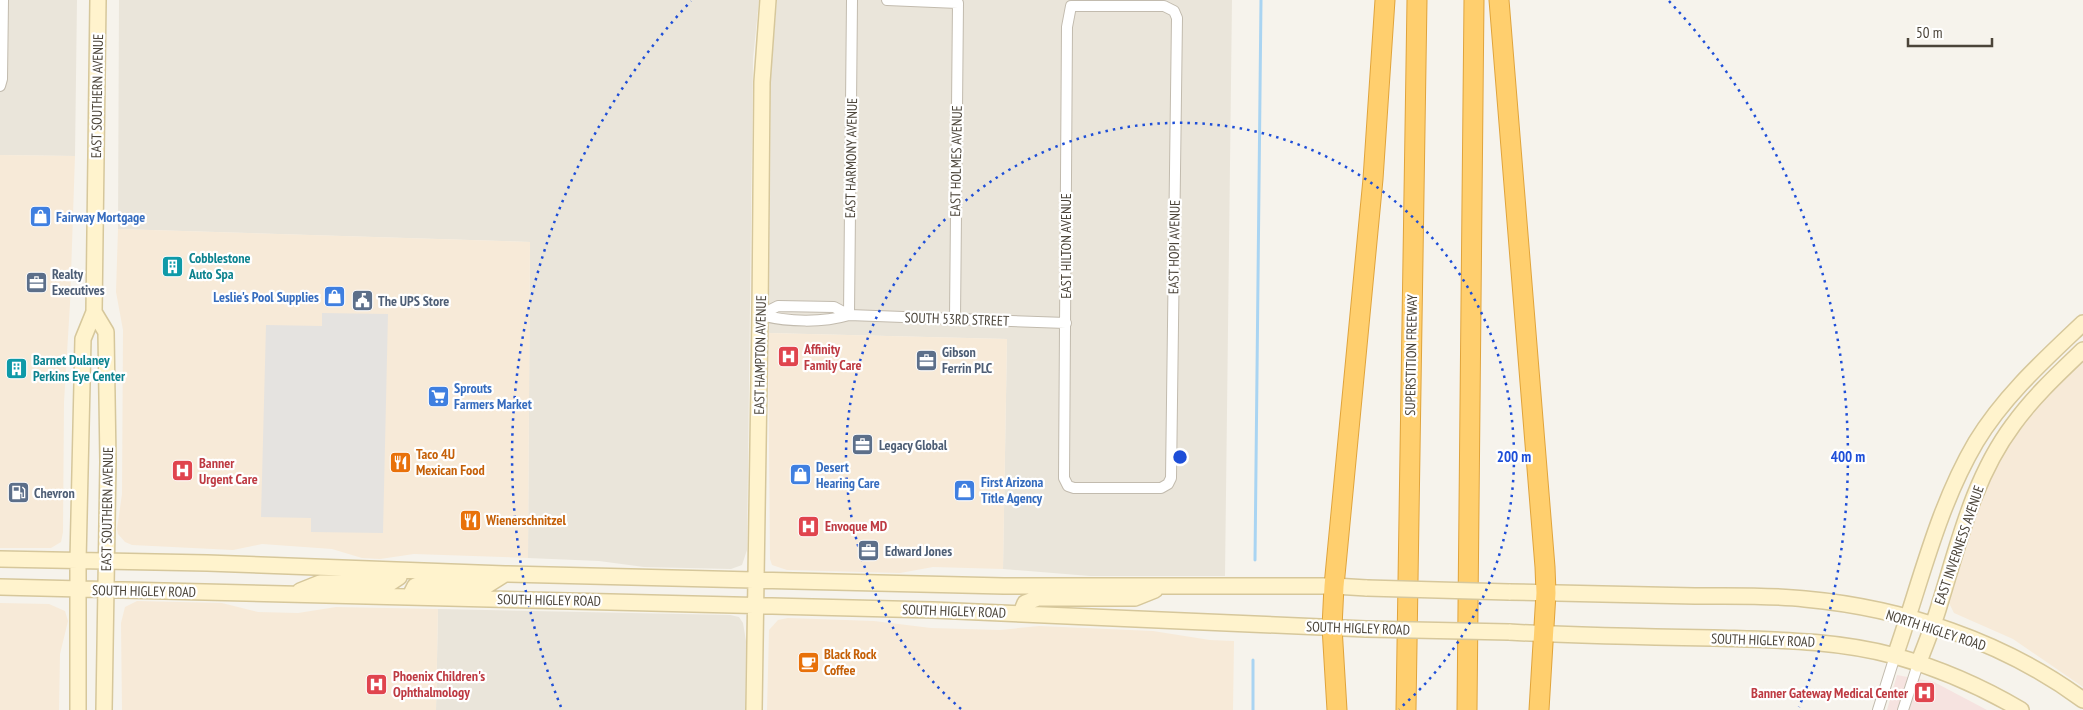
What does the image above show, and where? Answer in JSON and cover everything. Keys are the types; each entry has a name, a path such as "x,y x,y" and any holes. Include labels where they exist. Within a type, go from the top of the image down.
{"highway":[{"path":"1337,710 1332,627 1334,586 1373,179 1385,0"},
{"name":"SUPERSTITION FREEWAY","path":"1406,710 1417,0"},
{"path":"1467,710 1474,0"},
{"path":"1499,0 1544,557 1546,593 1539,710"}],"main road":[{"name":"EAST SOUTHERN AVENUE","path":"78,710 78,561 83,339 94,312 98,0"},
{"name":"EAST HAMPTON AVENUE","path":"754,710 762,82 768,0"},
{"name":"EAST SOUTHERN AVENUE","path":"94,312 106,332 104,710"},
{"name":"EAST INVERNESS AVENUE","path":"1906,660 1908,618 1940,519 1965,463 1995,415 2044,360 2083,323"},
{"name":"EAST INVERNESS AVENUE","path":"1906,660 1932,625 1967,514 1981,479 2012,426 2057,375 2083,350"},
{"path":"2044,360 2057,375"},
{"name":"SOUTH HIGLEY ROAD","path":"0,559 216,563 399,571 1004,586 1334,586 1776,598"},
{"path":"291,594 320,583 390,583 399,577 399,571"},
{"path":"410,596 415,586 421,584 486,586 505,574"},
{"path":"1020,613 1025,603 1038,598 1135,598 1166,586"},
{"name":"SOUTH HIGLEY ROAD","path":"0,587 755,605 1020,613 1366,629 1792,640 1857,648 1906,660"},
{"name":"NORTH HIGLEY ROAD","path":"1776,598 1845,604 1908,618 1966,636 2014,658 2083,700"},
{"path":"1906,660 1982,689 2020,710"}],"street":[{"path":"0,86 2,79 3,0"},
{"name":"EAST HARMONY AVENUE","path":"849,316 852,0"},
{"name":"EAST HOLMES AVENUE","path":"887,0 958,3 954,319"},
{"name":"EAST HOPI AVENUE","path":"1068,486 1074,488 1160,488 1168,484 1170,478 1177,18 1174,10 1164,6 1071,6"},
{"name":"EAST HILTON AVENUE","path":"1068,486 1064,478 1067,26 1071,6"},
{"name":"SOUTH 53RD STREET","path":"760,315 778,306 801,306 834,307 849,316"},
{"path":"800,320 801,306"},
{"name":"SOUTH 53RD STREET","path":"760,315 777,319 800,320 836,319 849,316 1066,323"},
{"name":"EAST INVERNESS AVENUE","path":"1878,710 1906,660"},
{"name":"EAST INVERNESS AVENUE","path":"1903,710 1906,660"}],"shaded area":[{"path":"0,0 77,0 75,156 0,155"},
{"path":"119,0 759,0 753,59 747,550 742,565 731,569 644,567 599,561 528,558 530,242 118,229"},
{"path":"777,0 1232,0 1225,576 1090,576 1003,569 1007,339 769,333 771,74"},
{"path":"0,155 75,156 70,304 64,402 63,532 61,542 51,548 0,548"},
{"path":"118,229 530,242 528,558 414,554 380,559 362,558 332,549 262,544 233,550 132,545 125,542 118,534 117,529 122,494 123,330 116,292"},
{"path":"322,313 388,314 383,533 311,532 311,518 261,517 266,325 322,326"},
{"path":"768,333 1007,339 1003,569 933,567 900,573 787,570 772,565 770,559"},
{"path":"2083,361 2083,687 2013,639 1954,613 1949,603 1950,594 1980,499 1996,464 2034,410"},
{"path":"137,601 222,603 258,612 298,613 336,607 438,609 436,710 122,710 121,623 125,607"},
{"path":"0,603 49,604 65,611 68,621 60,654 59,710 0,710"},
{"path":"438,609 730,615 739,617 743,623 746,641 745,710 436,710"},
{"path":"788,618 874,621 931,628 1000,630 1039,626 1153,631 1210,640 1234,641 1233,710 767,710 769,630 778,620"},
{"name":"Banner Gateway Medical Center","path":"1897,675 1934,682 1987,710 1887,710"}],"waterway":[{"path":"1255,560 1261,0"},
{"path":"1253,660 1253,710"}],"place":[{"name":"Fairway Mortgage","path":"40,217"},
{"name":"Cobblestone Auto Spa","path":"173,266"},
{"name":"Realty Executives","path":"36,282"},
{"name":"Leslie's Pool Supplies","path":"335,297"},
{"name":"The UPS Store","path":"362,301"},
{"name":"Affinity Family Care","path":"788,357"},
{"name":"Gibson Ferrin PLC","path":"926,360"},
{"name":"Barnet Dulaney Perkins Eye Center","path":"17,368"},
{"name":"Sprouts Farmers Market","path":"438,396"},
{"name":"Legacy Global","path":"863,445"},
{"name":"Taco 4U Mexican Food","path":"400,462"},
{"name":"Banner Urgent Care","path":"183,471"},
{"name":"Desert Hearing Care","path":"800,475"},
{"name":"First Arizona Title Agency","path":"965,490"},
{"name":"Chevron","path":"18,493"},
{"name":"Wienerschnitzel","path":"470,520"},
{"name":"Envoque MD","path":"809,526"},
{"name":"Edward Jones","path":"869,551"},
{"name":"Black Rock Coffee","path":"808,662"},
{"name":"Phoenix Children's Ophthalmology","path":"377,684"},
{"name":"Banner Gateway Medical Center","path":"1924,693"}]}
